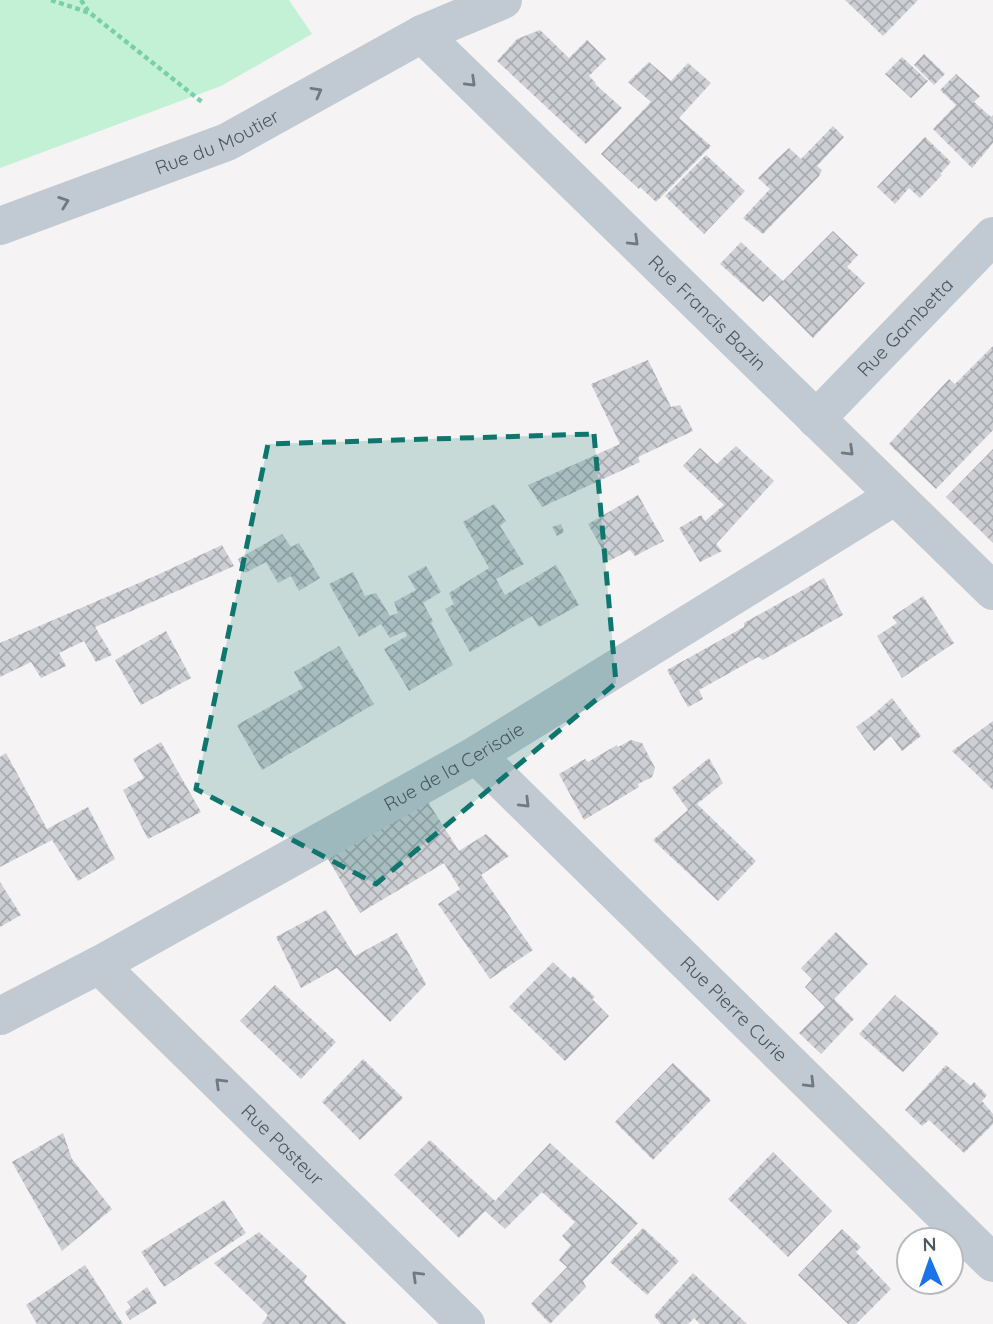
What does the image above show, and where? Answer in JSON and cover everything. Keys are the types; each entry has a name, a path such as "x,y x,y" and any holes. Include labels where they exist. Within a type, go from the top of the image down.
{"street":[{"name":"Rue du Moutier","path":"0,226 227,142 422,34 503,0"},
{"name":"Rue Francis Bazin","path":"422,34 993,591"},
{"name":"Rue Gambetta","path":"816,419 993,236"},
{"name":"Rue de la Cerisaie","path":"0,1016 99,965 476,755 895,496"},
{"name":"Rue Pierre Curie","path":"476,755 993,1263"},
{"name":"Rue Pasteur","path":"99,965 466,1324"}],"path":[{"path":"51,0 90,13"},
{"path":"80,0 90,13 211,109 227,142"}],"highlighted area":[{"path":"594,434 616,683 376,884 196,789 268,444"}],"green space":[{"path":"0,0 289,0 312,34 221,86 0,168"}],"building":[{"path":"845,0 918,0 883,36"},
{"path":"540,30 569,58 587,40 606,59 589,76 622,108 586,144 497,61 517,39"},
{"path":"924,54 945,74 934,85 914,65"},
{"path":"902,57 928,81 911,98 885,74"},
{"path":"649,62 671,81 688,63 711,83 679,118 711,146 656,202 601,154 651,102 628,82"},
{"path":"956,74 980,96 974,102 991,117 993,115 993,143 972,168 933,129 956,105 940,90"},
{"path":"833,126 844,137 817,166 822,170 820,175 763,234 743,218 770,189 758,178 789,148 801,159"},
{"path":"925,137 951,162 920,198 909,188 895,204 877,187"},
{"path":"706,155 745,191 704,234 665,196"},
{"path":"833,231 858,255 847,267 865,283 813,338 770,295 763,302 720,264 741,242 783,281"},
{"path":"993,346 993,430 936,489 889,444 949,379 955,384"},
{"path":"648,360 671,407 680,405 693,431 638,457 640,462 542,507 528,485 620,444 591,384"},
{"path":"736,446 774,481 716,544 722,551 700,562 679,528 701,515 705,521 724,505 683,466 700,448 717,464"},
{"path":"993,449 993,543 946,497"},
{"path":"638,495 664,541 635,556 630,550 609,561 588,524"},
{"path":"494,504 506,521 500,526 524,564 496,579 505,595 556,565 579,605 539,627 532,616 470,652 445,609 454,604 449,593 489,568 463,522"},
{"path":"561,524 564,532 557,536 552,527"},
{"path":"282,534 291,547 299,543 320,578 299,591 291,576 278,583 266,562 245,573 238,559"},
{"path":"222,545 234,566 95,627 112,655 96,662 84,641 59,653 66,666 41,678 31,662 0,677 0,643"},
{"path":"426,566 441,592 423,603 453,665 409,691 384,649 407,636 405,631 390,638 381,624 359,637 329,584 353,572 365,596 376,593 390,616 398,613 394,602 416,590 408,576"},
{"path":"824,578 843,615 763,660 758,657 699,690 703,699 688,707 667,670"},
{"path":"923,596 954,643 902,678 877,636 897,623 892,617"},
{"path":"166,631 191,678 141,705 115,660"},
{"path":"339,646 374,704 262,770 237,725 303,688 294,672"},
{"path":"892,698 921,736 902,751 891,736 874,751 856,727"},
{"path":"993,721 993,790 952,751"},
{"path":"631,740 642,743 655,768 652,777 584,820 559,774 585,759 588,762"},
{"path":"161,742 201,812 148,839 123,790 144,778 133,759"},
{"path":"6,753 47,829 88,807 115,859 78,881 52,840 0,867 0,757"},
{"path":"709,758 723,783 697,804 756,861 718,901 653,840 688,810 672,788"},
{"path":"428,802 459,851 486,834 509,856 481,875 533,950 490,979 438,904 460,889 444,863 360,913 328,859"},
{"path":"0,882 21,915 0,927"},
{"path":"326,910 355,956 397,933 426,984 390,1022 337,968 301,988 276,937"},
{"path":"836,932 868,964 834,999 854,1019 821,1054 799,1033 825,1007 805,987 812,979 801,968"},
{"path":"553,962 595,997 592,999 609,1016 565,1061 509,1007"},
{"path":"275,985 336,1042 301,1079 240,1021"},
{"path":"895,995 939,1033 903,1072 859,1034"},
{"path":"363,1059 403,1098 360,1140 322,1102"},
{"path":"673,1063 711,1100 653,1160 615,1122"},
{"path":"946,1065 971,1086 974,1082 987,1095 982,1101 993,1114 993,1124 964,1153 929,1120 922,1126 905,1110"},
{"path":"63,1133 72,1159 112,1209 62,1251 12,1162"},
{"path":"430,1140 495,1201 550,1143 638,1223 583,1281 586,1287 550,1324 531,1304 567,1267 559,1260 571,1245 562,1236 575,1222 542,1192 505,1229 485,1211 459,1238 394,1175"},
{"path":"773,1152 832,1211 788,1257 728,1199"},
{"path":"224,1200 246,1233 164,1287 141,1252"},
{"path":"643,1228 679,1261 647,1295 610,1262"},
{"path":"842,1229 861,1247 856,1252 891,1289 856,1324 848,1324 798,1275"},
{"path":"259,1232 307,1276 304,1282 347,1324 262,1324 268,1315 214,1263"},
{"path":"85,1265 123,1324 37,1324 26,1305"},
{"path":"693,1273 747,1324 700,1324 694,1318 688,1324 661,1324 654,1316"},
{"path":"147,1287 157,1303 130,1320 125,1312 131,1307 127,1302"}]}
